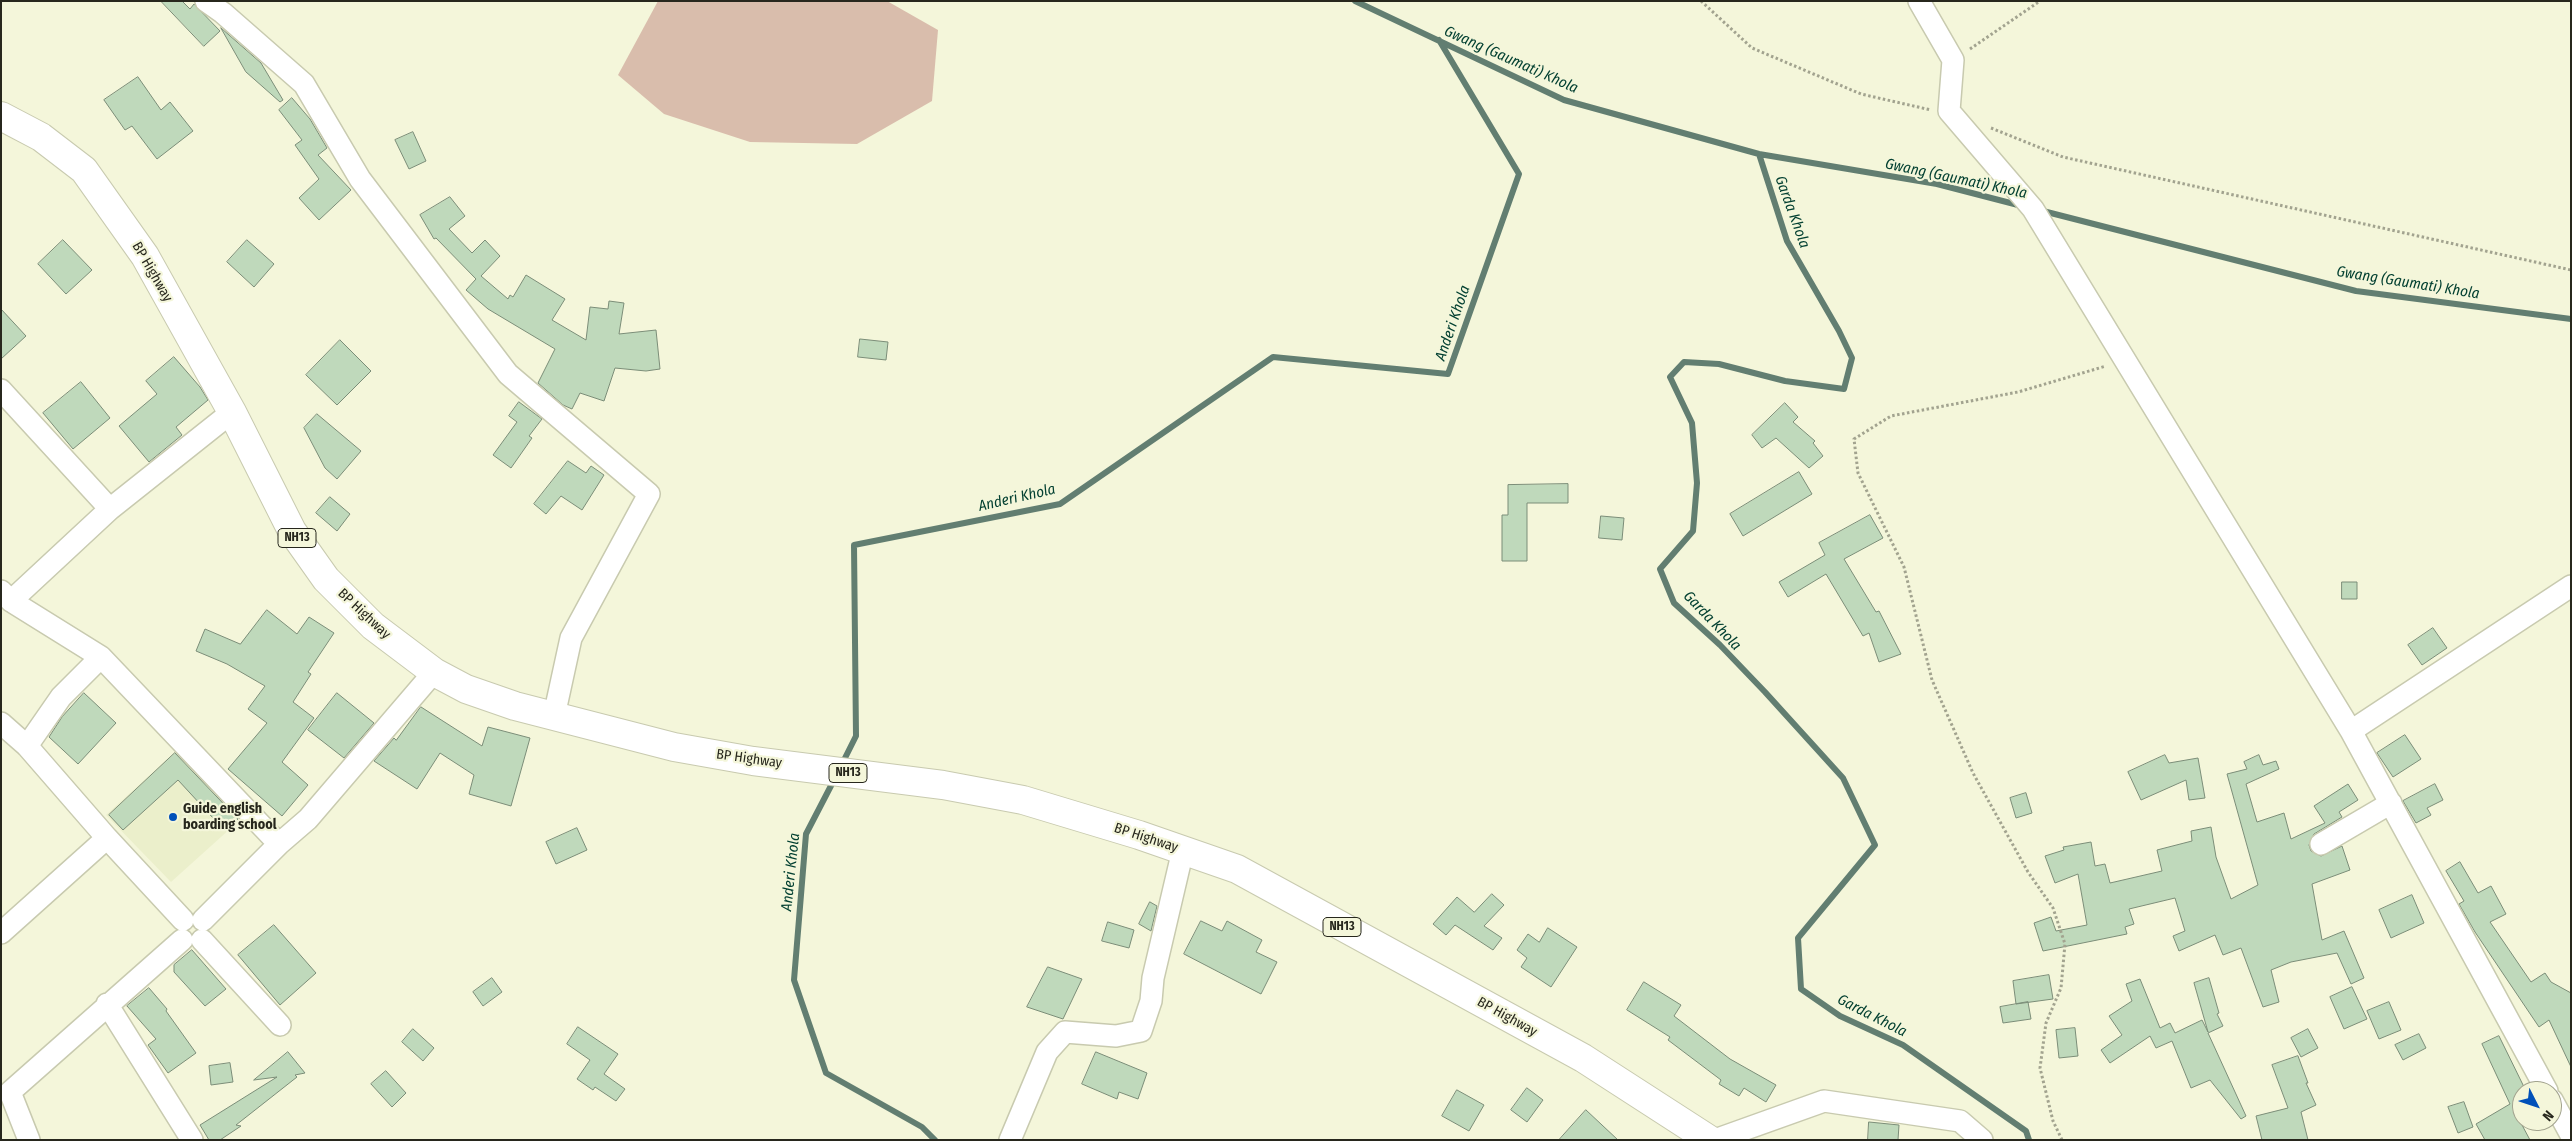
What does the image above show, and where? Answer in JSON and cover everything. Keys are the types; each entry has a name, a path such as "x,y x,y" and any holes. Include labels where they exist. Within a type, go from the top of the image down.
{"highway":[{"name":"BP Highway","path":"1,116 41,137 84,170 145,256 232,412 292,531 326,579 373,626 434,672 466,690 515,706 674,748 943,785 1023,800 1183,850 1237,869 1574,1054 1710,1140"}],"street":[{"path":"206,1 223,13 304,84 360,179 508,374 649,494 571,638 554,716"},
{"path":"1918,1 1953,60 1949,111 2033,209 2126,360 2351,731 2542,1081"},
{"path":"1,390 110,509"},
{"path":"232,412 110,509 6,596 101,657 279,844"},
{"path":"2351,731 2571,586"},
{"path":"27,746 61,697 101,657"},
{"path":"29,1140 6,1085 107,1004 192,930 279,844 308,819 434,672"},
{"path":"1,723 27,746 107,838 280,1025"},
{"path":"2321,844 2391,803"},
{"path":"1,933 107,838"},
{"path":"1010,1140 1047,1052 1065,1032 1116,1036 1141,1032 1151,1001 1153,978 1183,850"},
{"path":"107,1004 185,1137"},
{"path":"1715,1140 1824,1101 1960,1121 1982,1140"},
{"path":"2562,1118 2571,1135"}],"path":[{"path":"1701,1 1752,48 1861,94 1920,109 1949,111"},
{"path":"1953,60 2040,1"},
{"path":"1984,125 2063,157 2571,270"},
{"path":"2062,1140 2053,1121 2040,1068 2046,1023 2061,988 2064,944 2053,908 2028,872 1973,773 1932,680 1904,567 1858,473 1854,439 1891,416 2018,392 2126,360"}],"shaded area":[{"path":"658,1 887,1 938,30 932,101 857,144 750,142 664,114 618,75"},
{"name":"Guide english boarding school","path":"177,750 241,819 171,882 106,815"}],"building":[{"path":"161,1 182,1 190,9 194,4 220,31 204,46"},
{"path":"221,28 261,63 283,100 280,102 246,72"},
{"path":"138,77 161,110 170,102 193,131 157,159 132,126 125,130 104,100"},
{"path":"292,98 310,119 327,148 318,155 351,190 319,220 299,198 319,179 295,145 302,140 279,110"},
{"path":"413,132 426,161 409,169 395,140"},
{"path":"450,197 465,216 449,229 472,253 485,240 500,256 481,276 508,299 510,295 513,297 526,275 565,299 552,320 586,340 590,307 608,309 609,301 624,303 619,334 656,330 660,369 646,371 615,368 604,401 580,393 572,409 563,405 538,383 555,349 488,309 466,290 476,279 436,238 434,239 420,215"},
{"path":"63,240 92,270 66,294 38,264"},
{"path":"247,240 274,264 254,287 227,262"},
{"path":"1,309 26,336 1,359"},
{"path":"860,339 888,342 886,360 858,357"},
{"path":"340,340 371,371 337,405 306,375"},
{"path":"174,357 200,387 208,400 176,427 182,435 149,462 119,426 157,394 146,381"},
{"path":"81,382 110,418 73,449 43,413"},
{"path":"519,402 542,419 529,436 532,438 511,468 493,455 517,422 509,416"},
{"path":"1785,403 1798,417 1793,422 1815,441 1813,443 1823,456 1809,468 1776,438 1762,448 1752,435"},
{"path":"317,414 361,451 337,479 325,468 304,428"},
{"path":"568,461 586,473 591,466 604,475 582,510 561,496 546,514 534,504"},
{"path":"1799,472 1812,494 1743,536 1730,514"},
{"path":"1568,484 1568,503 1527,503 1527,561 1502,561 1502,515 1508,515 1508,485"},
{"path":"330,497 350,514 337,531 316,513"},
{"path":"1870,515 1883,538 1844,559 1876,612 1879,611 1901,654 1879,662 1869,633 1863,636 1826,574 1788,597 1779,582 1825,555 1819,543"},
{"path":"1601,516 1624,518 1622,540 1599,538"},
{"path":"2342,582 2357,582 2357,599 2342,599"},
{"path":"267,610 297,634 309,617 334,633 308,672 311,674 293,702 314,718 282,762 308,785 282,816 228,769 267,723 248,709 265,686 227,664 196,651 205,629 240,644"},
{"path":"2433,628 2447,648 2422,665 2408,645"},
{"path":"84,693 116,723 78,764 49,737 62,717"},
{"path":"337,693 374,723 344,758 308,730"},
{"path":"421,707 482,746 488,727 530,738 511,806 469,794 474,775 440,753 417,789 374,761 394,738 396,740"},
{"path":"2405,735 2421,759 2393,777 2377,753"},
{"path":"175,753 238,819 225,831 178,780 123,830 109,815"},
{"path":"2165,755 2169,763 2198,758 2205,798 2189,800 2186,780 2141,800 2128,772"},
{"path":"2259,755 2263,765 2276,761 2279,769 2246,784 2257,822 2284,813 2291,839 2325,823 2314,806 2348,784 2358,800 2339,812 2342,817 2314,834 2309,845 2311,851 2321,856 2342,846 2350,870 2312,884 2322,940 2344,931 2364,978 2351,984 2337,953 2291,962 2271,970 2279,1002 2263,1007 2241,948 2223,955 2215,935 2179,951 2173,936 2185,931 2175,898 2129,909 2134,924 2125,927 2127,934 2043,951 2034,923 2051,917 2056,931 2087,925 2078,874 2055,883 2045,856 2064,850 2063,847 2091,842 2095,866 2105,864 2110,883 2162,871 2157,850 2192,841 2191,831 2211,827 2216,857 2231,899 2258,885 2227,774 2247,769 2244,762"},
{"path":"2435,784 2443,800 2427,808 2431,815 2416,823 2403,801"},
{"path":"2026,793 2032,813 2016,818 2010,798"},
{"path":"577,828 587,850 556,864 546,842"},
{"path":"2460,862 2478,893 2491,886 2506,914 2490,922 2531,982 2545,973 2551,982 2571,993 2571,1067 2549,1020 2539,1027 2475,932 2459,904 2464,901 2446,871"},
{"path":"1492,894 1504,905 1484,926 1502,938 1493,950 1455,925 1446,935 1433,924 1457,897 1474,912"},
{"path":"2412,895 2424,923 2391,938 2379,910"},
{"path":"1150,902 1157,906 1151,931 1139,924"},
{"path":"1201,921 1222,931 1227,921 1262,940 1256,952 1277,962 1261,994 1184,954"},
{"path":"1108,922 1134,930 1129,948 1102,941"},
{"path":"274,925 316,973 280,1005 238,955"},
{"path":"1548,928 1577,947 1551,987 1521,967 1527,958 1517,950 1528,934 1539,942"},
{"path":"192,950 226,989 205,1006 174,972 174,965"},
{"path":"1048,967 1082,979 1063,1019 1027,1007"},
{"path":"2049,975 2053,999 2016,1004 2013,981"},
{"path":"492,978 502,992 483,1006 473,992"},
{"path":"2209,978 2219,1013 2217,1014 2223,1026 2208,1033 2246,1116 2241,1119 2210,1080 2191,1088 2172,1041 2156,1048 2150,1036 2110,1063 2101,1050 2122,1035 2109,1016 2132,1001 2126,984 2140,979 2160,1028 2170,1023 2175,1033 2202,1020 2208,1032 2194,983"},
{"path":"1644,982 1681,1005 1674,1016 1730,1059 1776,1085 1766,1102 1744,1088 1739,1096 1719,1084 1721,1080 1668,1040 1670,1037 1627,1010"},
{"path":"2352,987 2367,1019 2344,1029 2330,997"},
{"path":"149,988 167,1009 166,1011 196,1053 168,1073 148,1045 156,1039 127,1006"},
{"path":"2028,1002 2031,1019 2003,1023 2000,1007"},
{"path":"2389,1002 2401,1030 2379,1039 2367,1011"},
{"path":"578,1027 618,1054 604,1074 625,1089 616,1101 595,1087 593,1090 577,1079 590,1060 567,1044"},
{"path":"2075,1028 2078,1056 2059,1058 2056,1030"},
{"path":"413,1029 434,1048 423,1061 402,1042"},
{"path":"2308,1029 2318,1048 2301,1057 2291,1038"},
{"path":"2419,1034 2426,1048 2403,1060 2395,1045"},
{"path":"2499,1036 2521,1081 2512,1081 2512,1131 2525,1131 2530,1140 2485,1140 2476,1124 2510,1104 2482,1044"},
{"path":"288,1052 305,1073 295,1075 297,1077 236,1125 241,1126 220,1140 209,1140 200,1125 277,1077 254,1080"},
{"path":"1096,1052 1147,1073 1138,1099 1119,1092 1117,1099 1082,1084"},
{"path":"2298,1056 2308,1083 2306,1083 2316,1105 2301,1112 2308,1140 2262,1140 2256,1116 2288,1108 2272,1065"},
{"path":"230,1063 233,1082 211,1085 209,1066"},
{"path":"386,1071 406,1093 392,1107 371,1084"},
{"path":"1527,1088 1543,1100 1527,1122 1511,1110"},
{"path":"1457,1090 1484,1105 1469,1131 1442,1116"},
{"path":"2464,1102 2473,1127 2458,1133 2448,1107"},
{"path":"1586,1110 1618,1140 1559,1140"},
{"path":"1869,1122 1899,1125 1898,1140 1868,1140"}],"waterway":[{"name":"Gwang (Gaumati) Khola","path":"1355,1 1564,100 1759,154 1937,184 2022,206"},
{"name":"Anderi Khola","path":"842,764 856,736 854,545 1060,504 1273,357 1448,374 1519,174 1439,40"},
{"name":"Garda Khola","path":"1759,154 1787,241 1839,331 1852,358 1844,389 1785,381 1719,364 1684,362 1670,377 1692,423 1697,483 1693,531 1660,569 1674,603 1720,645 1843,778 1875,845 1798,938 1801,989 1840,1016 1903,1045 2026,1131 2029,1140"},
{"name":"Gwang (Gaumati) Khola","path":"2039,210 2356,291 2571,319"},
{"name":"Anderi Khola","path":"835,778 806,834 794,980 826,1073 922,1127 935,1140"}],"place":[{"name":"Guide english boarding school","path":"173,817"}]}
